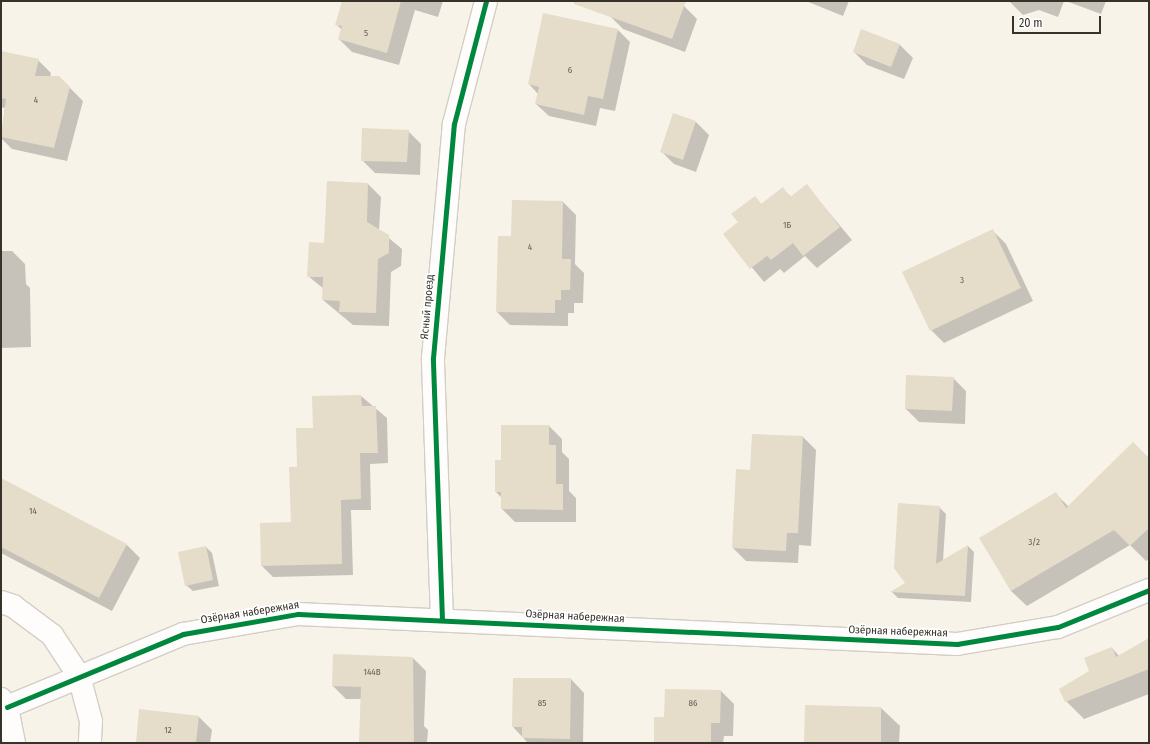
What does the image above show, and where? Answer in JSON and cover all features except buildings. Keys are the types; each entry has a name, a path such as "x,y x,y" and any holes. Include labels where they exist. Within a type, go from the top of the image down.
{"street":[{"name":"Ясный проезд","path":"442,620 433,358 454,124 486,1"},
{"name":"Озёрная набережная","path":"4,703 79,676 183,634 298,614 958,644 1058,627 1149,590"},
{"path":"1,602 13,606 52,636 79,676 91,720 90,743"},
{"path":"4,703 14,743"}],"cycle path":[{"path":"442,620 433,358 454,124 486,1"},
{"path":"7,707 183,634 298,614 957,644 1058,627 1149,590"}]}
